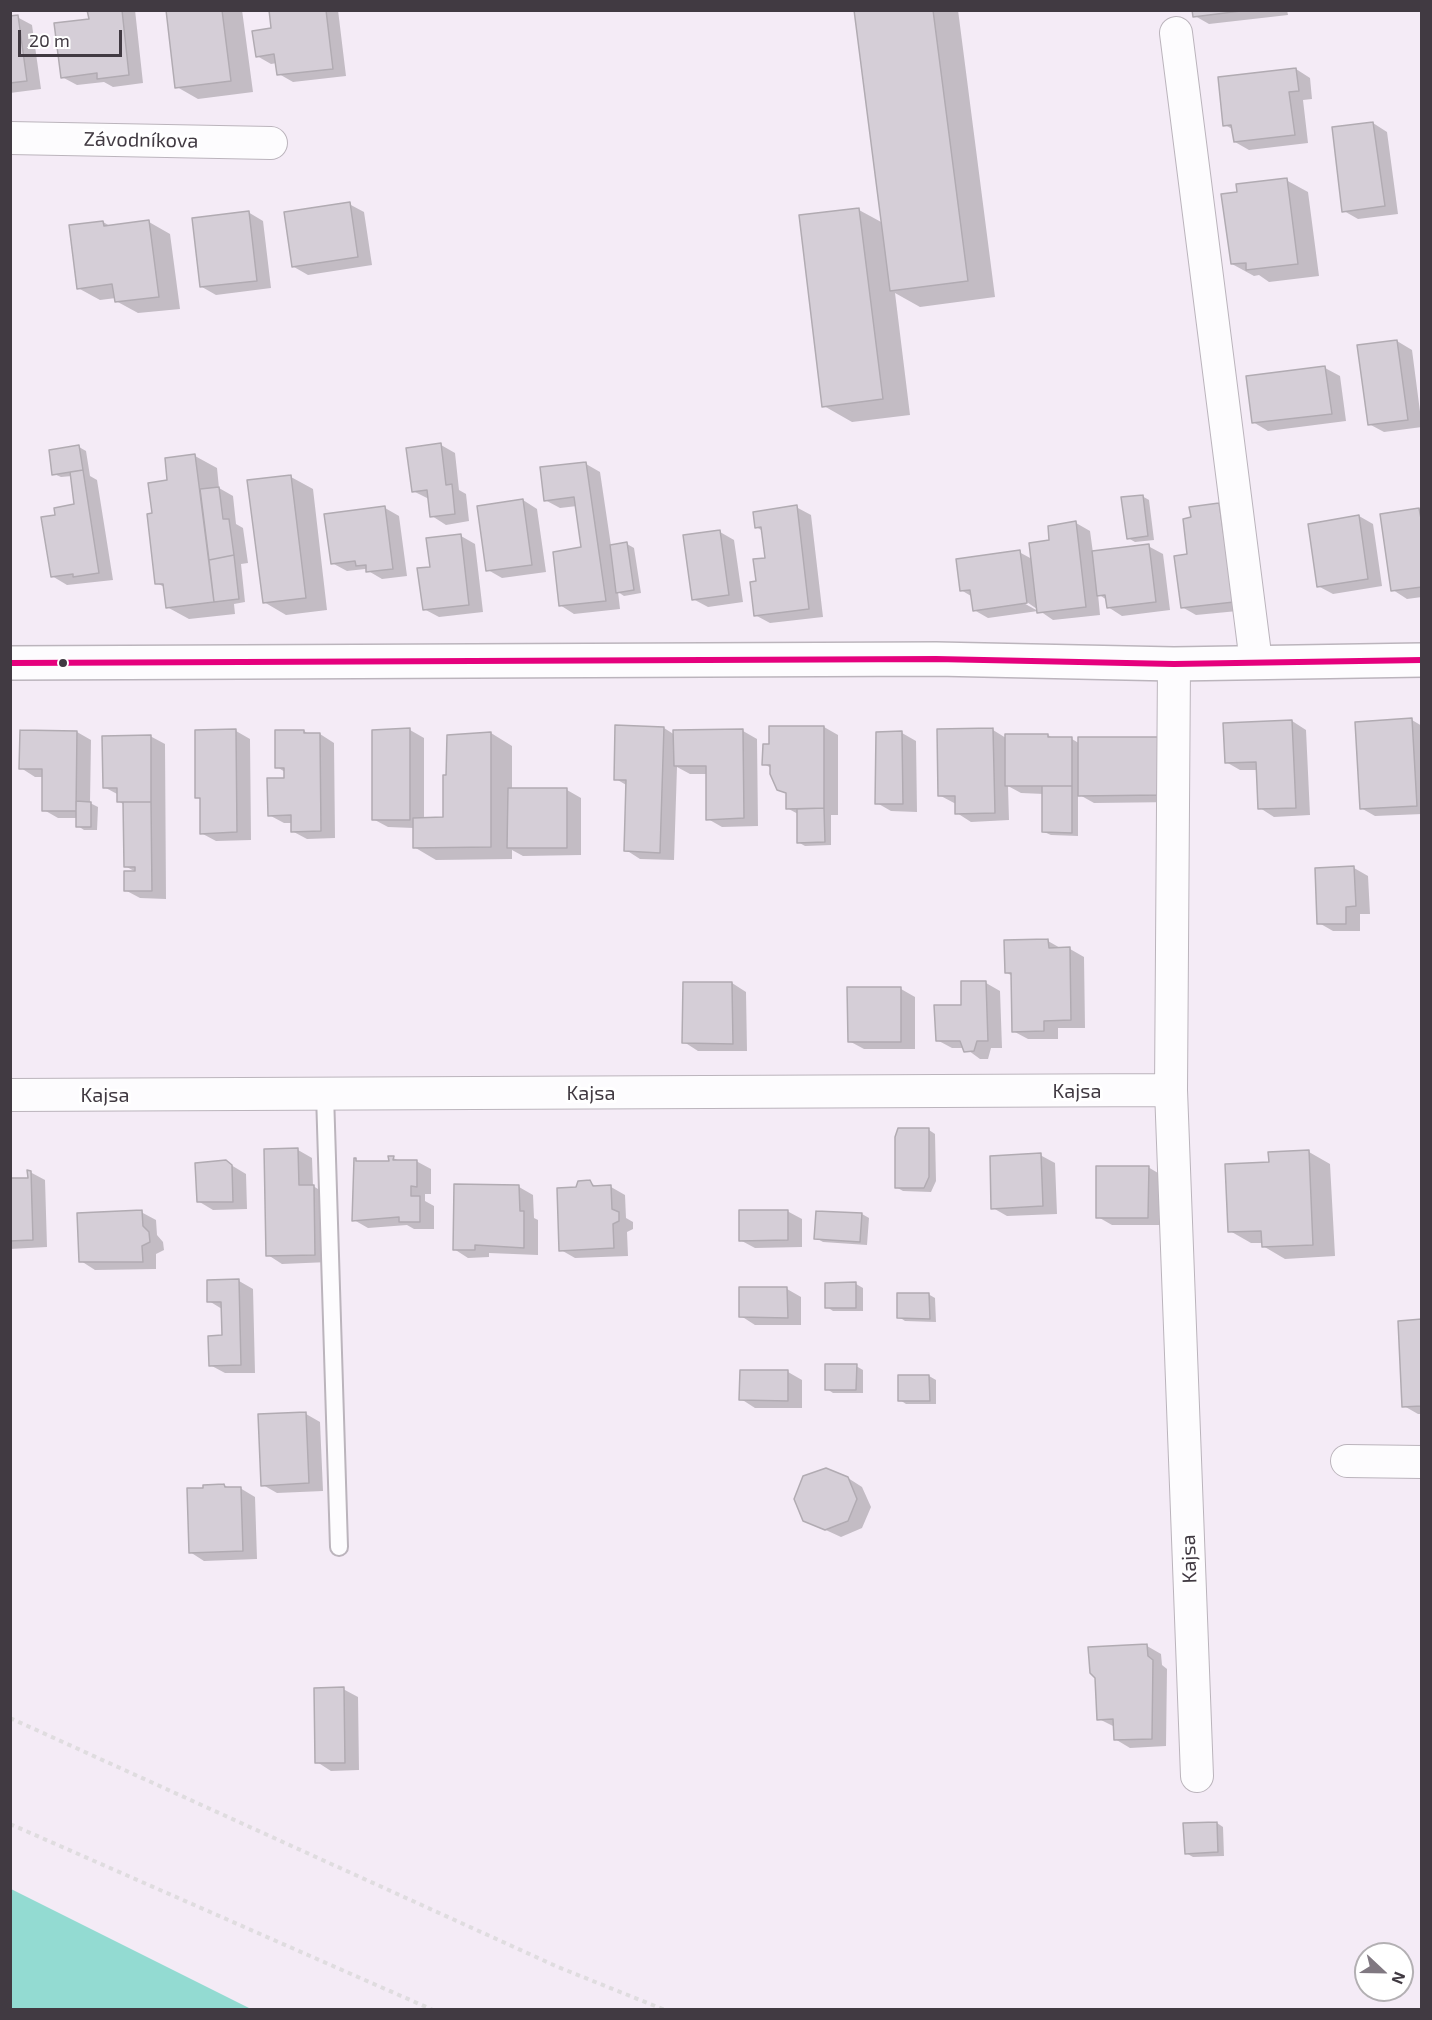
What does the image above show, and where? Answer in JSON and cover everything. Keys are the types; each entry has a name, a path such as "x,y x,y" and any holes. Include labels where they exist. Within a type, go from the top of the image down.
{"street":[{"path":"1176,33 1256,662"},
{"name":"Závodníkova","path":"10,138 271,142"},
{"path":"10,663 936,659 1174,664 1422,660"},
{"name":"Kajsa","path":"1174,664 1171,1090 1197,1776"},
{"name":"Kajsa","path":"10,1095 1171,1090"},
{"path":"1347,1461 1422,1462"}],"lane":[{"path":"325,1094 339,1547"}],"path":[{"path":"10,1718 558,1967 665,2010"},
{"path":"10,1824 433,2010"}],"shaded area":[{"path":"11,1889 251,2009 11,2009"}],"building":[{"path":"87,10 122,10 129,75 97,79 97,73 61,78 54,23 89,19"},
{"path":"166,10 222,10 231,81 175,88"},
{"path":"269,10 326,10 333,69 277,75 274,54 256,57 252,31 271,28"},
{"path":"854,10 933,10 968,281 890,291"},
{"path":"1192,10 1249,10 1193,17"},
{"path":"18,15 27,81 10,83 10,16"},
{"path":"1296,68 1299,91 1289,92 1295,135 1234,142 1231,125 1223,126 1218,77"},
{"path":"1373,122 1385,206 1342,212 1332,127"},
{"path":"1287,178 1298,264 1246,270 1246,263 1231,264 1221,194 1237,192 1236,184"},
{"path":"350,202 358,257 292,267 284,212"},
{"path":"859,208 883,399 822,407 799,215"},
{"path":"249,211 257,281 200,287 192,218"},
{"path":"149,220 159,297 115,302 112,284 77,289 69,225 103,221 104,226"},
{"path":"1397,340 1408,420 1368,425 1357,345"},
{"path":"1325,366 1332,414 1252,423 1246,376"},
{"path":"441,443 446,485 452,484 455,514 430,517 427,490 412,492 406,448"},
{"path":"79,445 83,470 52,475 49,450"},
{"path":"195,454 214,602 166,608 163,584 155,584 147,514 152,513 148,483 167,480 165,458"},
{"path":"586,462 606,601 559,606 553,552 581,547 574,497 544,501 540,467"},
{"path":"83,470 99,573 73,577 73,574 51,577 41,517 55,515 54,508 74,504 70,472"},
{"path":"291,475 306,598 263,603 247,480"},
{"path":"219,487 223,519 229,519 234,555 209,560 200,489"},
{"path":"1143,495 1148,536 1127,539 1121,497"},
{"path":"523,499 532,565 486,571 477,506"},
{"path":"1219,503 1234,602 1181,608 1174,556 1187,554 1183,519 1191,517 1189,507"},
{"path":"797,505 809,609 754,616 750,582 756,581 753,559 765,558 761,527 755,528 753,512"},
{"path":"385,506 393,569 366,572 366,565 356,566 355,561 331,564 324,514"},
{"path":"1419,508 1422,524 1422,587 1391,591 1380,514"},
{"path":"1359,515 1368,579 1317,587 1308,524"},
{"path":"1076,521 1086,607 1037,613 1029,543 1049,540 1048,526"},
{"path":"720,530 729,595 692,600 683,535"},
{"path":"461,534 469,605 423,610 417,568 430,567 426,538"},
{"path":"627,542 634,590 616,593 610,545"},
{"path":"1149,544 1156,602 1107,608 1105,595 1097,596 1092,551"},
{"path":"1020,550 1027,603 973,611 970,590 960,591 956,559"},
{"path":"234,555 239,599 214,602 209,560"},
{"path":"1412,718 1417,806 1360,809 1355,722"},
{"path":"1292,720 1296,808 1258,809 1256,762 1225,763 1223,723"},
{"path":"615,725 664,727 660,853 624,851 626,780 614,780"},
{"path":"769,726 824,726 824,808 786,809 786,793 777,790 770,774 770,765 762,765 763,744 769,744"},
{"path":"410,728 410,820 372,820 372,730"},
{"path":"993,728 995,813 955,814 955,796 938,796 937,729"},
{"path":"236,729 237,832 200,834 200,798 195,798 195,730"},
{"path":"743,729 744,818 706,820 706,766 674,766 673,730"},
{"path":"20,730 77,731 76,811 42,811 42,769 19,769"},
{"path":"275,730 304,730 304,733 320,733 321,831 291,832 291,815 268,816 267,778 284,778 284,768 275,768"},
{"path":"902,731 903,804 875,804 876,732"},
{"path":"491,732 491,847 413,848 413,818 443,817 443,775 446,775 447,735"},
{"path":"1005,734 1048,734 1048,737 1072,737 1072,786 1005,786"},
{"path":"151,735 151,802 117,802 117,788 103,788 102,736"},
{"path":"1078,737 1161,737 1162,795 1078,796"},
{"path":"1042,786 1072,786 1072,833 1042,832"},
{"path":"508,788 567,788 567,848 507,848"},
{"path":"76,801 91,802 91,827 76,827"},
{"path":"123,802 151,802 152,891 124,891 124,871 135,871 135,867 124,867"},
{"path":"824,808 825,842 797,843 797,809"},
{"path":"1354,866 1356,906 1346,907 1346,924 1317,924 1315,868"},
{"path":"1048,939 1049,948 1070,947 1071,1020 1044,1021 1044,1031 1012,1032 1011,973 1005,973 1004,940"},
{"path":"961,981 986,981 988,1041 977,1041 974,1051 964,1052 960,1041 936,1041 934,1005 961,1005"},
{"path":"683,982 732,982 733,1044 682,1043"},
{"path":"847,987 901,987 901,1042 848,1042"},
{"path":"898,1128 929,1128 929,1177 924,1188 895,1188 895,1137"},
{"path":"298,1148 299,1185 314,1185 315,1255 266,1256 264,1149"},
{"path":"1309,1150 1313,1245 1262,1247 1261,1231 1228,1232 1225,1164 1269,1162 1268,1152"},
{"path":"1041,1153 1043,1206 991,1209 990,1156"},
{"path":"388,1156 394,1156 393,1160 417,1160 417,1187 411,1186 411,1196 420,1196 420,1222 399,1222 399,1217 352,1221 354,1158 356,1161 389,1161"},
{"path":"226,1160 232,1165 233,1202 197,1202 195,1163"},
{"path":"1096,1166 1149,1166 1148,1218 1096,1218"},
{"path":"27,1170 31,1171 33,1240 10,1241 10,1178 28,1178"},
{"path":"590,1180 593,1186 611,1185 612,1209 619,1212 619,1221 613,1224 614,1248 559,1251 557,1188 576,1187 578,1181"},
{"path":"454,1184 519,1185 520,1211 524,1211 524,1248 475,1245 475,1250 453,1250"},
{"path":"142,1210 143,1226 149,1232 150,1242 142,1246 143,1262 79,1262 77,1213"},
{"path":"739,1210 788,1210 788,1240 739,1241"},
{"path":"816,1211 862,1213 860,1242 814,1239"},
{"path":"239,1279 241,1365 209,1366 208,1336 222,1335 221,1302 207,1302 207,1280"},
{"path":"856,1282 856,1308 825,1308 825,1283"},
{"path":"739,1287 787,1287 788,1318 739,1317"},
{"path":"897,1293 929,1293 930,1319 897,1318"},
{"path":"1422,1319 1422,1406 1402,1407 1398,1321"},
{"path":"825,1364 857,1364 856,1390 825,1390"},
{"path":"740,1370 788,1370 788,1401 739,1400"},
{"path":"898,1375 929,1375 930,1401 898,1401"},
{"path":"306,1412 309,1483 261,1486 258,1414"},
{"path":"826,1468 848,1477 857,1499 848,1521 825,1530 803,1521 794,1499 803,1476"},
{"path":"224,1484 225,1487 241,1487 243,1551 189,1553 187,1488"},
{"path":"1147,1644 1148,1656 1153,1660 1152,1739 1114,1740 1113,1719 1097,1720 1095,1678 1090,1673 1088,1647"},
{"path":"344,1687 345,1763 315,1763 314,1688"},
{"path":"1217,1822 1218,1852 1185,1854 1183,1823"}],"transit line":[{"path":"10,663 936,659 1174,664 1422,660"}]}
